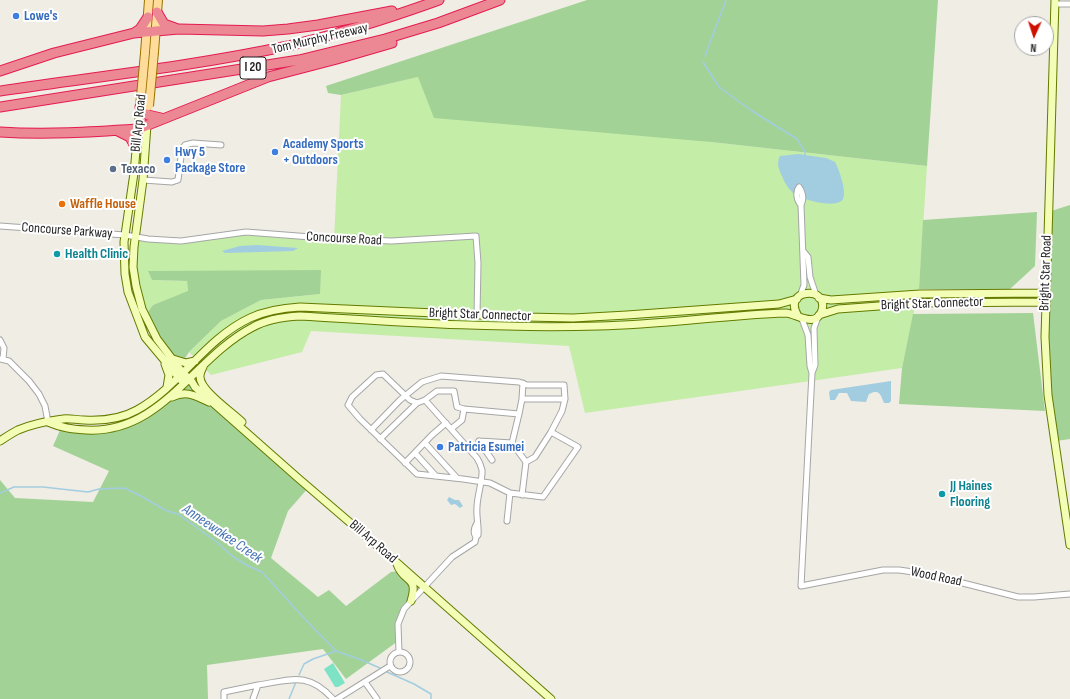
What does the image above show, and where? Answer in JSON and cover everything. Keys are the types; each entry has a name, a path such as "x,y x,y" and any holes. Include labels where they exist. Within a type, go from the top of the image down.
{"highway":[{"name":"Tom Murphy Freeway","path":"0,92 172,66 281,47 357,27 438,0"},
{"name":"Tom Murphy Freeway","path":"0,107 299,60 384,39 500,0"},
{"path":"0,71 54,53 134,33 178,29 263,31 303,28 423,5"},
{"path":"157,12 164,24 178,29"},
{"path":"134,33 140,29 148,17"},
{"path":"0,132 40,133 138,129 268,76 378,47 422,32 438,22"},
{"path":"145,106 148,115 162,118"},
{"path":"118,131 130,137 136,148"}],"main road":[{"name":"Bill Arp Road","path":"145,106 154,52 148,17 149,0"},
{"name":"Bill Arp Road","path":"145,106 145,53 157,12 158,0"},
{"name":"Bill Arp Road","path":"147,125 148,115"}],"street":[{"path":"1055,2 1070,4"},
{"name":"Bright Star Road","path":"1055,2 1045,337 1048,394 1070,545"},
{"name":"Bill Arp Road","path":"145,106 138,129 124,242 125,272 128,292 145,337 161,357 187,380 188,386 195,387 215,404 551,699"},
{"name":"Bill Arp Road","path":"147,125 143,180 135,236 133,267 142,309 157,339 173,360 180,375"},
{"path":"143,180 172,182 178,180 182,149 185,144 221,145"},
{"path":"799,184 802,191 803,202 801,205 804,252 802,258 804,285 794,307 808,336 810,366 812,373"},
{"name":"Concourse Parkway","path":"0,226 135,236"},
{"name":"Concourse Road","path":"135,236 148,239 181,241 246,232 391,241 476,236 478,263 477,315"},
{"path":"804,252 808,257 810,277 822,306 814,328 815,365 812,373"},
{"name":"Bright Star Connector","path":"818,297 831,300 949,292 1046,293"},
{"path":"798,297 808,293 818,297"},
{"name":"Bright Star Connector","path":"0,441 18,430 38,424 64,419 94,421 113,419 136,411 150,402 220,337 250,318 282,308 300,306 477,315 608,317 779,304 798,297"},
{"name":"Bright Star Connector","path":"819,316 838,309 920,303 1045,302"},
{"name":"Bright Star Connector","path":"167,400 226,344 254,326 284,318 300,316 476,325 573,327 628,325 780,313 793,314 800,317"},
{"path":"800,317 811,320 819,316"},
{"path":"0,340 4,348 2,359 9,361 29,381 39,394 45,406 48,422 61,428 94,430 115,428 140,419 178,394 187,393 215,404"},
{"path":"161,357 169,375 167,387"},
{"path":"173,360 186,363 195,361"},
{"path":"203,366 200,375 201,382 205,389 243,423 242,428"},
{"name":"Wood Road","path":"812,373 801,586 883,570 899,570 927,574 1018,597 1070,594"},
{"path":"417,403 410,400 383,374 376,375 352,397 348,405 380,439 418,474 480,481 490,483 510,493 543,497 578,447 551,432"},
{"path":"371,430 422,382 441,376 519,382 528,385 564,385 565,400 562,411 535,457 526,462"},
{"path":"522,495 526,462 512,442 522,399 523,383"},
{"path":"380,439 417,403 425,400 437,391 454,391 457,407 464,409 519,414"},
{"path":"522,399 565,400"},
{"path":"400,652 398,624 404,609 452,557 475,542 476,537 474,535 474,530 477,523 477,507 482,470 477,458 425,400"},
{"path":"451,429 462,420 464,409"},
{"path":"405,463 446,423"},
{"path":"492,460 479,441 512,442"},
{"path":"425,443 457,478"},
{"path":"415,453 436,476"},
{"path":"507,521 510,493"},
{"path":"396,562 400,572 414,585 415,590 411,601"},
{"path":"400,652 408,654 410,665 403,671 393,669 390,666 391,658 394,654 400,652"},
{"path":"337,699 390,666"},
{"path":"224,699 224,692 299,678 310,681 324,689 333,699"},
{"path":"365,682 377,699"},
{"path":"253,699 258,685"}],"green space":[{"path":"587,0 938,0 927,166 711,142 434,118 418,77 341,95 328,93 326,86"},
{"path":"418,77 711,142 927,166 919,289 902,368 585,413 569,346 311,331 302,352 211,375 189,352 221,321 261,300 320,294 149,271 152,280 187,281 188,292 153,305 142,320 128,267 132,238 181,241 246,232 334,239 341,95"},
{"path":"1070,205 1070,439 1056,441 1047,367 1048,212"},
{"path":"1037,212 1035,266 1010,289 919,289 923,220"},
{"path":"321,270 320,294 261,300 221,321 189,352 177,371 142,320 153,305 188,291 187,281 152,280 148,271"},
{"path":"1033,313 1045,411 899,404 902,368 913,314"},
{"path":"185,383 195,387 309,487 288,511 271,558 318,597 329,590 346,606 391,572 400,571 415,590 398,624 398,641 346,679 323,649 207,665 208,699 0,699 0,480 15,498 93,502 109,471 53,446 61,428 94,430 140,419"},
{"path":"333,663 345,683 338,687 335,687 324,669"}],"water":[{"path":"798,154 826,158 835,162 843,186 843,199 833,204 818,202 802,198 792,192 786,185 779,169 778,161 780,156"},
{"path":"257,245 298,248 293,251 225,253 222,251 240,246"},
{"path":"891,381 891,401 889,403 884,403 878,392 869,394 866,402 851,401 847,393 839,393 835,400 830,400 829,392 831,390"},
{"path":"449,497 459,500 463,506 460,508 455,504 451,505 447,500"}],"waterway":[{"path":"705,56 726,0"},
{"path":"703,62 719,87 752,111 797,139 805,152 805,156"},
{"name":"Anneewakee Creek","path":"0,493 14,487 43,487 88,492 99,489 124,488 167,511 178,514 218,543 232,556 248,566 262,572 336,651 380,668"},
{"path":"299,675 304,664 313,659 336,651"},
{"name":"Anneewakee Creek","path":"387,672 414,684 431,694 431,699"},
{"path":"289,699 296,682"}],"place":[{"name":"Lowe's","path":"16,16"},
{"name":"Academy Sports + Outdoors","path":"275,152"},
{"name":"Hwy 5 Package Store","path":"167,160"},
{"name":"Texaco","path":"113,169"},
{"name":"Waffle House","path":"62,204"},
{"name":"Health Clinic","path":"57,254"},
{"name":"Patricia Esumei","path":"440,447"},
{"name":"JJ Haines Flooring","path":"942,494"}]}
